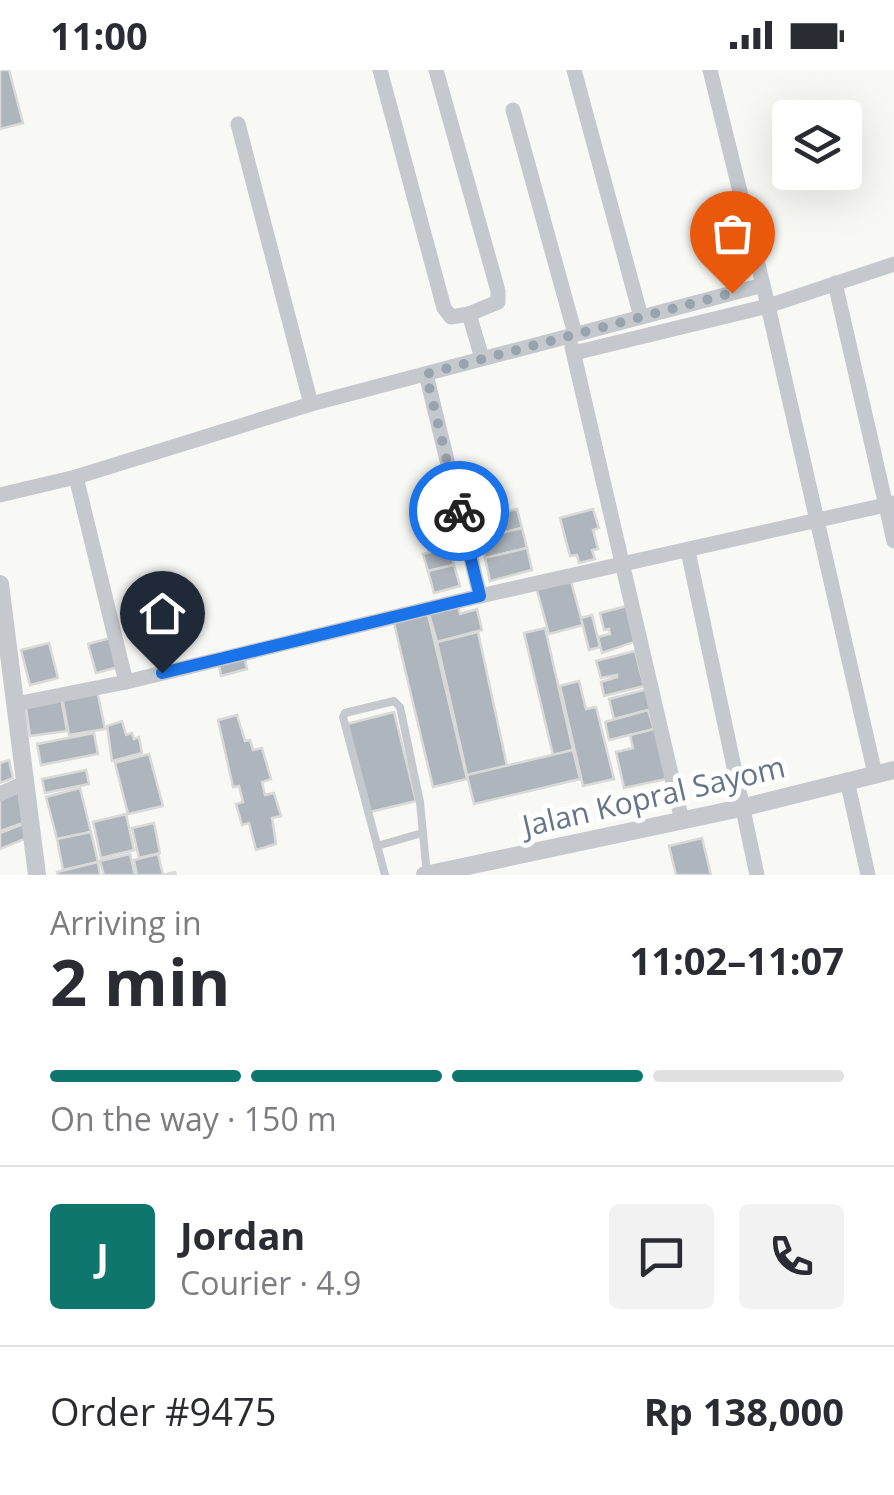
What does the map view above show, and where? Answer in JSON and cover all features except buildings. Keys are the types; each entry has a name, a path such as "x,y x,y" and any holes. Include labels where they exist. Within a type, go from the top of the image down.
{"street":[{"path":"380,70 444,308 451,317 498,302 498,291 436,70"},
{"path":"574,70 641,317"},
{"path":"710,70 816,522 884,772"},
{"path":"513,110 572,335 682,821"},
{"path":"238,124 310,404"},
{"path":"574,353 768,306 894,264"},
{"path":"835,283 890,504 894,541"},
{"path":"0,495 76,477 310,404 763,286"},
{"path":"469,314 482,358"},
{"path":"426,374 480,596"},
{"path":"76,477 126,682"},
{"path":"16,704 126,682 480,596 890,504"},
{"path":"688,551 757,875"},
{"path":"0,584 38,875"},
{"name":"Jalan Kopral Sayom","path":"429,875 741,808 884,772"},
{"path":"847,780 868,875"},
{"path":"0,794 26,782"}],"lane":[{"path":"385,875 344,723 346,713 398,702 420,802 429,875"},
{"path":"377,846 422,833"}],"way so far":[{"path":"459,511 426,374 732,293"}],"route":[{"path":"162,673 480,596 459,511"}]}
